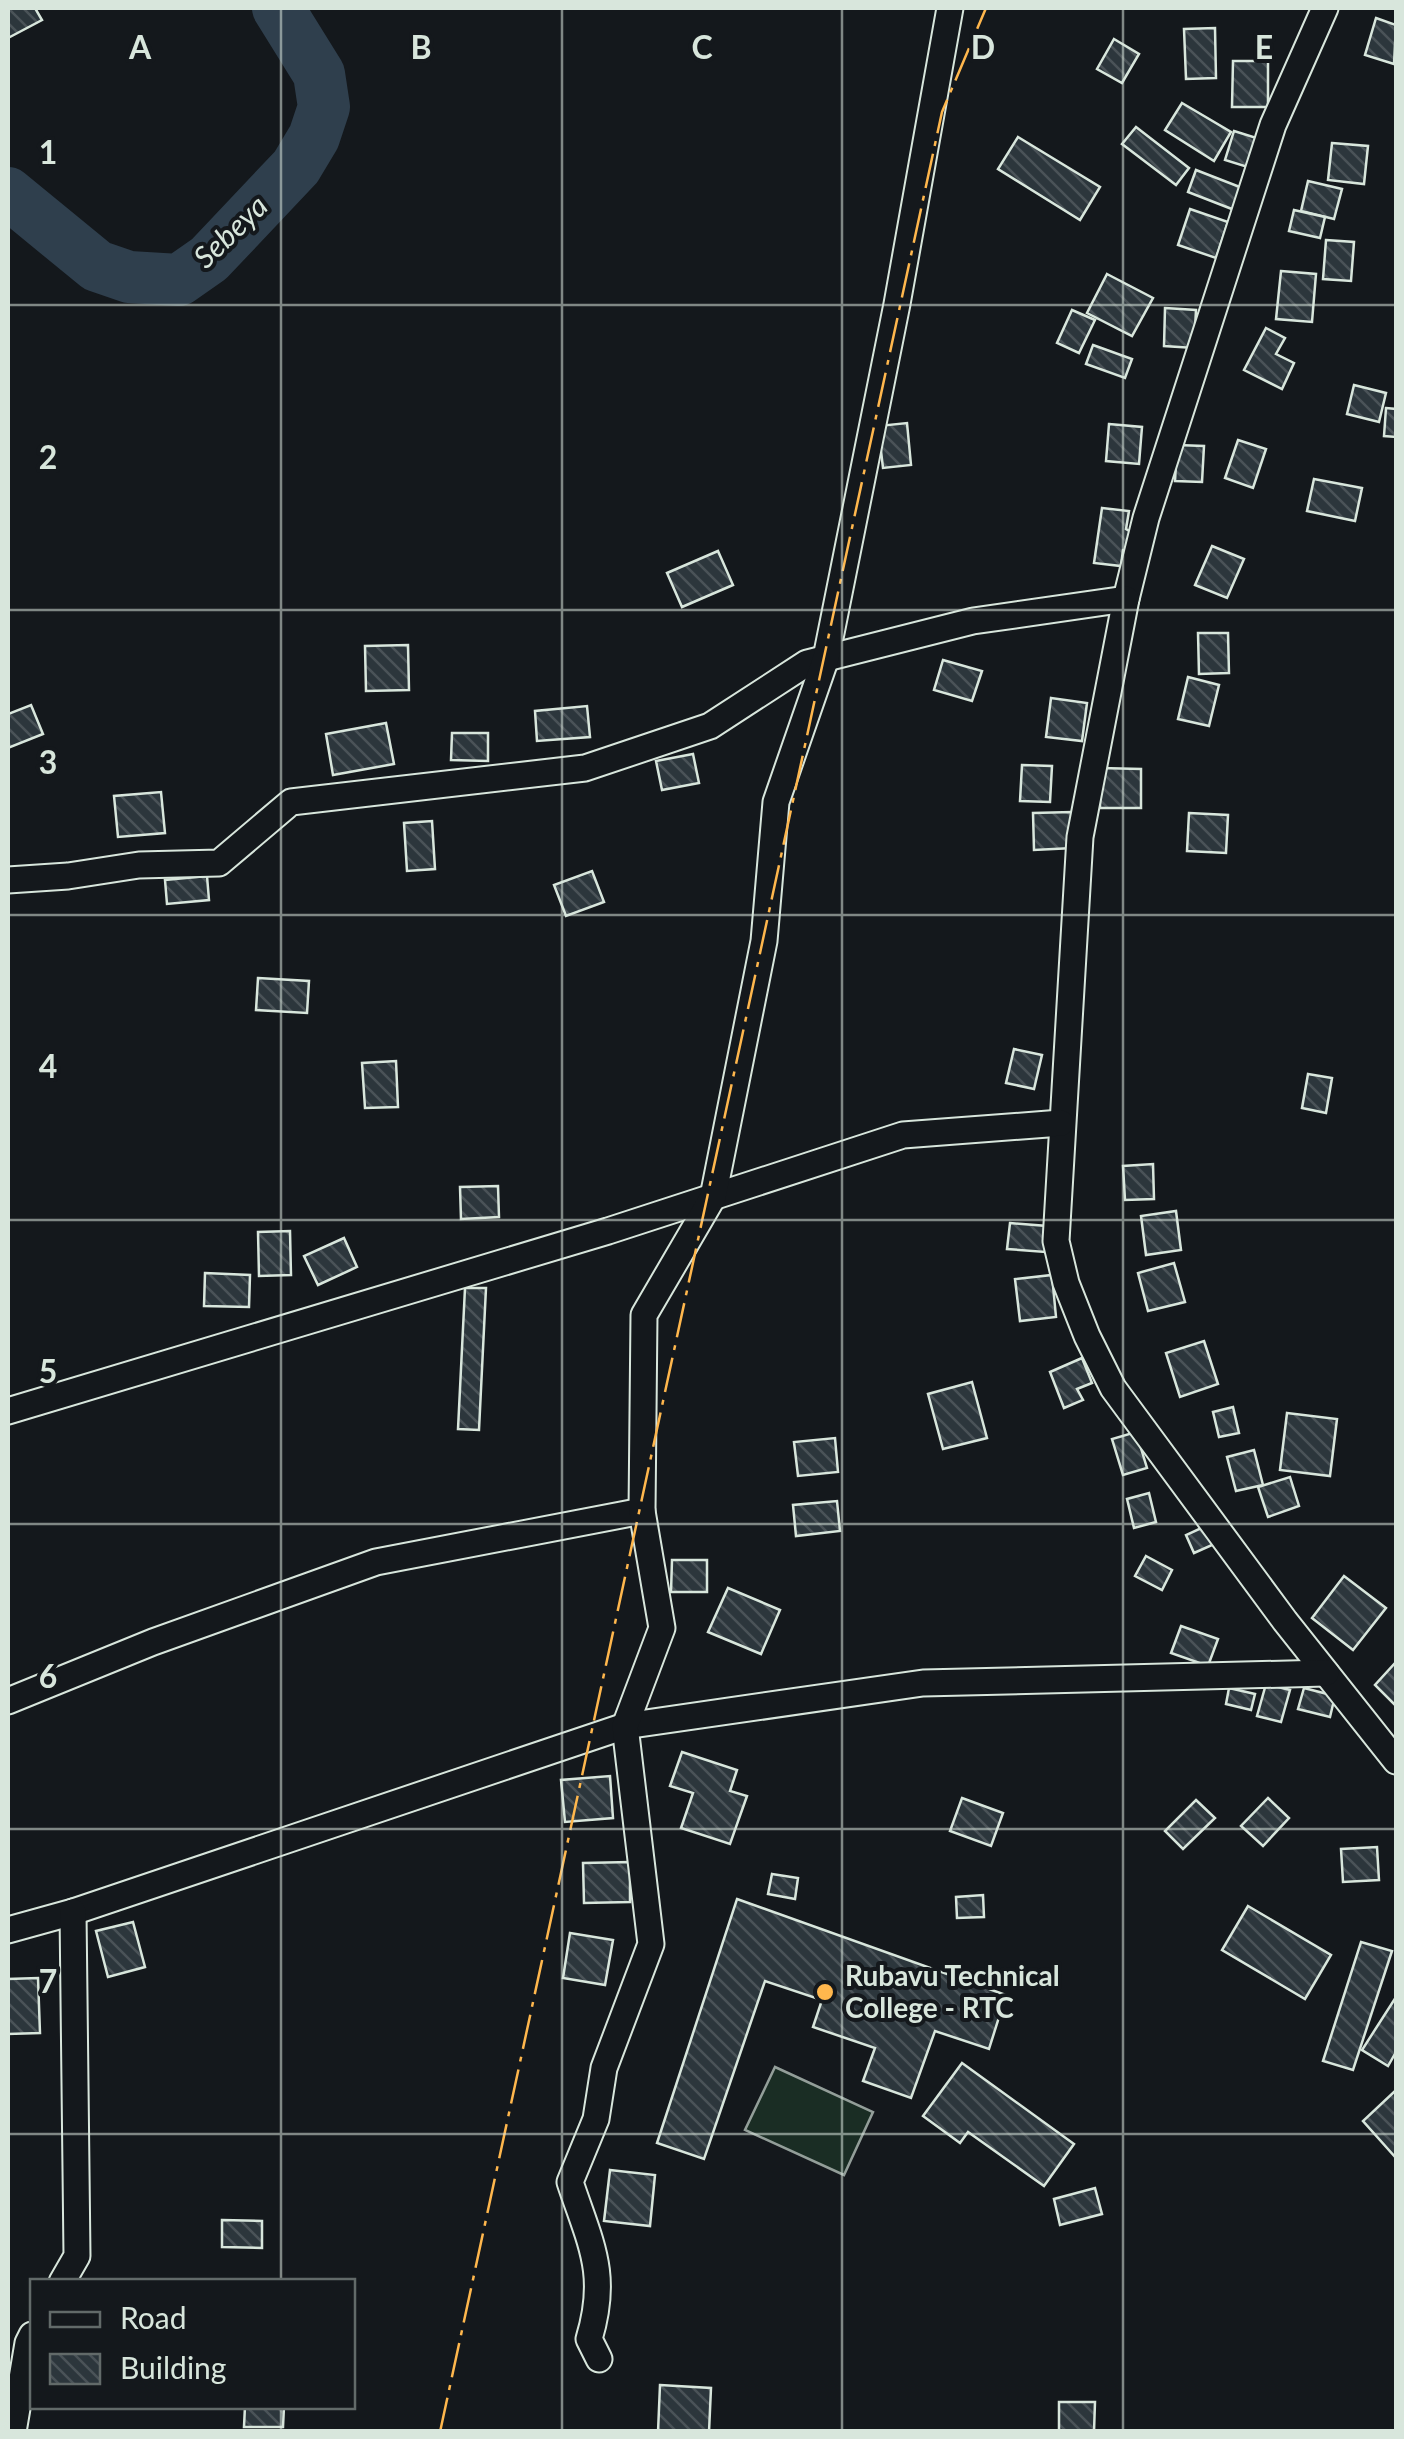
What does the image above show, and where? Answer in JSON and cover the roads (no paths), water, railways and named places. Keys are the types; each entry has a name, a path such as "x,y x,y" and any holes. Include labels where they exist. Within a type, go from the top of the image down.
{"street":[{"path":"599,2359 589,2338 596,2318 600,2271 570,2182 596,2118 604,2068 651,1944 625,1726 662,1628 642,1511 644,1315 713,1197 764,941 776,802 826,658 950,8"},
{"path":"1325,8 1273,124 1146,518 1126,599 1080,837 1056,1241 1066,1283 1086,1336 1113,1388 1396,1761"},
{"path":"8,880 139,865 219,863 290,802 585,768 710,726 807,664 826,658 973,620 1126,599"},
{"path":"8,1411 713,1197 903,1135 1061,1123"},
{"path":"8,1702 153,1642 376,1562 642,1511"},
{"path":"8,1930 73,1912 625,1726 923,1684 1326,1673"},
{"path":"64,2279 76,2256 73,1912"},
{"path":"13,2432 30,2339"}],"waterway":[{"name":"Sebeya","path":"8,193 97,266 129,277 179,280 209,259 296,167 314,137 324,107 319,74 278,8"}],"place":[{"name":"Rubavu Technical College - RTC","path":"825,1992"}]}
